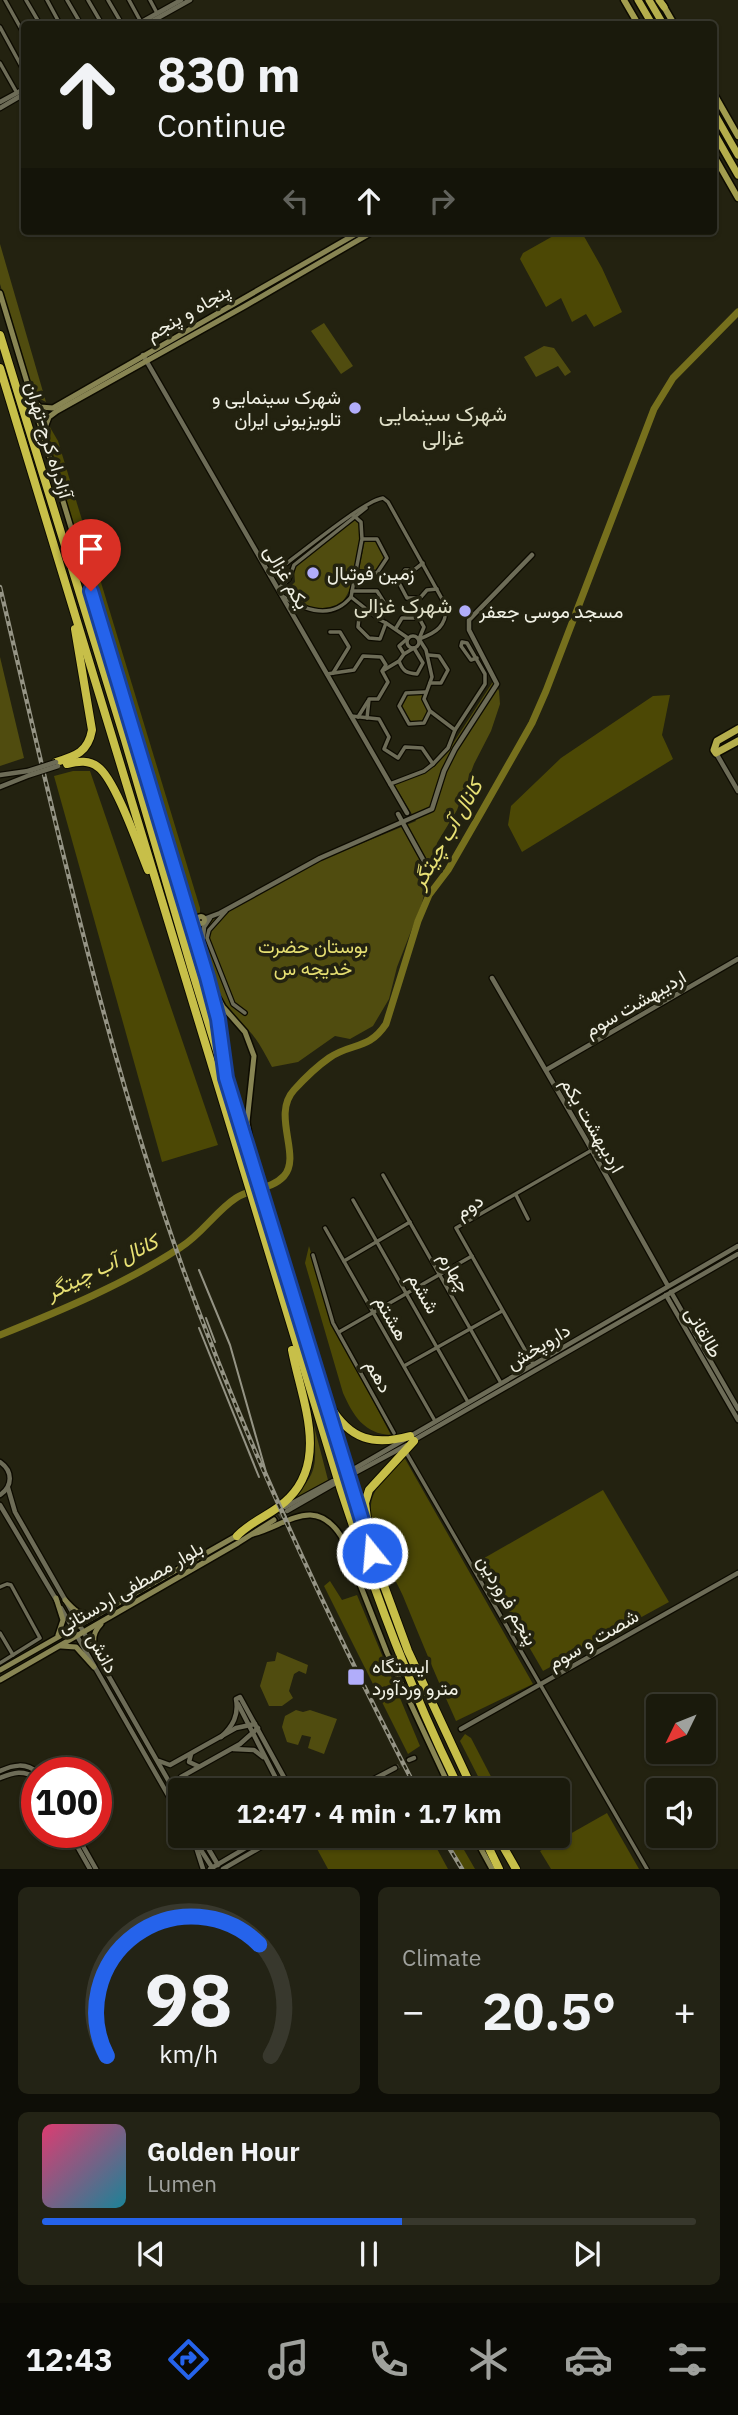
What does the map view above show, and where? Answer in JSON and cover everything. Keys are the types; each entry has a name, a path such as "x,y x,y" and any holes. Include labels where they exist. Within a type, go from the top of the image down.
{"highway":[{"path":"638,0 650,21"},
{"path":"649,0 661,21"},
{"path":"717,118 738,155"},
{"path":"717,138 738,175"},
{"name":"آزادراه کرج-تهران","path":"0,335 372,1553 408,1651 467,1778"},
{"path":"0,368 254,1209 360,1548 412,1686 454,1778"},
{"path":"57,764 80,754 89,743 92,730 70,599"},
{"path":"738,729 715,743 716,753 738,741"},
{"path":"57,764 90,762 109,778 158,887"},
{"path":"207,977 218,1019 226,1078"},
{"path":"237,1536 245,1527 290,1497 299,1487 308,1467 311,1452 309,1428 287,1317"},
{"path":"321,1387 337,1418 356,1435 384,1442 412,1438"},
{"path":"372,1553 366,1517 367,1496 412,1438"},
{"path":"489,1848 499,1869"},
{"path":"504,1848 516,1869"}],"main road":[{"path":"624,0 636,21"},
{"path":"661,3 672,21"},
{"path":"717,99 738,136"},
{"path":"717,161 738,198"},
{"name":"پنجاه و پنجم","path":"263,291 354,235"},
{"name":"پنجاه و پنجم","path":"55,409 367,235"},
{"path":"0,293 207,977 219,1002 245,1032 254,1056 247,1122 257,1177"},
{"path":"32,398 40,407 55,409 46,421 43,433"},
{"path":"189,918 202,920"},
{"path":"193,929 202,920"},
{"path":"253,1534 300,1515 324,1518 334,1525 341,1536 387,1653 445,1778"},
{"name":"بلوار مصطفی اردستانی","path":"0,1670 272,1518 253,1534 0,1680"},
{"path":"56,1598 63,1620 56,1638"},
{"path":"65,1600 82,1615 102,1611"},
{"path":"100,1662 93,1638 95,1630 107,1619"},
{"path":"43,1646 48,1647 47,1652"},
{"path":"58,1646 76,1647 94,1667"},
{"path":"481,1848 492,1869"}],"street":[{"path":"5,0 21,29"},
{"path":"26,0 38,21"},
{"path":"47,0 59,21"},
{"path":"67,0 79,21"},
{"path":"88,0 100,21"},
{"path":"108,0 120,21"},
{"path":"129,0 140,21"},
{"path":"150,0 157,13"},
{"path":"146,21 171,2 181,0"},
{"path":"148,21 190,0"},
{"path":"0,27 21,66"},
{"path":"0,63 17,93"},
{"path":"0,108 5,101 21,92"},
{"path":"5,101 21,93"},
{"name":"یکم غزالی","path":"145,358 270,576 330,674 407,813"},
{"path":"270,576 304,554 376,499 383,498 388,502 446,606 444,622 438,631 419,639"},
{"path":"284,597 303,608 334,611 351,597 362,539 361,522 354,515"},
{"path":"356,572 377,573 387,558 377,539 362,539"},
{"path":"278,589 289,579 290,569 304,554"},
{"path":"201,956 204,927 202,920 320,858 432,809 444,771 455,749 497,684 469,630 469,620 532,555"},
{"path":"423,563 414,570 405,570 398,581 407,598 420,598 427,590 438,589"},
{"path":"282,568 290,574"},
{"path":"352,591 377,591 387,607 380,620"},
{"path":"351,597 366,611 408,638"},
{"path":"366,611 359,617 358,627 369,638 380,639 386,623"},
{"path":"382,671 419,645 424,628 419,618 402,618 396,628"},
{"path":"330,632 340,632 349,648 330,674"},
{"path":"404,654 399,646 408,638 414,636 419,639 426,652 432,677 424,699 430,711 454,730"},
{"path":"408,638 407,644 439,656 448,670 441,683 430,683"},
{"path":"390,784 424,771 447,748 454,730 485,684 485,674 477,658 467,643 462,642 461,646 467,657 471,660 477,658"},
{"path":"399,661 402,669 417,674 423,663 414,648"},
{"path":"330,674 354,670 363,656 381,657 386,665 382,671"},
{"path":"341,661 354,670"},
{"path":"354,716 369,699 378,699 388,682 382,671"},
{"path":"426,692 406,693 398,706 409,724 424,723 430,711"},
{"path":"368,718 369,699"},
{"path":"354,716 379,719 389,737 384,749 398,758 405,747 422,748 433,764"},
{"path":"716,753 738,791"},
{"path":"0,787 29,773 57,764"},
{"path":"0,775 29,773"},
{"path":"398,814 425,863"},
{"path":"229,908 209,930 207,938 233,1004 245,1013"},
{"name":"اردیبهشت سوم","path":"546,1070 738,960"},
{"name":"اردیبهشت یکم","path":"492,978 668,1286"},
{"name":"دوم","path":"533,1364 456,1228 592,1150"},
{"name":"چهارم","path":"383,1175 501,1384"},
{"path":"516,1195 528,1219"},
{"name":"ششم","path":"353,1200 468,1402"},
{"path":"344,1261 410,1222"},
{"name":"هشتم","path":"326,1228 435,1421"},
{"name":"داروپخش","path":"352,1472 523,1379 668,1286 738,1246"},
{"name":"داروپخش","path":"412,1438 435,1421 533,1364 568,1348 738,1254"},
{"name":"دهم","path":"313,1255 333,1322 394,1433"},
{"path":"339,1332 472,1256"},
{"name":"طالقانی","path":"668,1294 738,1409"},
{"name":"طالقانی","path":"668,1294 738,1420"},
{"path":"404,1366 503,1310"},
{"path":"521,1372 525,1374 523,1379"},
{"name":"پنجم فروردین","path":"407,1454 647,1869"},
{"name":"دانش","path":"0,1462 9,1471 8,1488 15,1512 65,1600 94,1667 168,1795"},
{"path":"286,1509 334,1483"},
{"path":"0,1495 8,1488"},
{"name":"دانش","path":"0,1505 76,1626"},
{"name":"شصت و سوم","path":"461,1729 738,1573"},
{"path":"0,1587 11,1585 40,1635 39,1641 0,1663"},
{"path":"0,1633 13,1656"},
{"name":"دانش","path":"80,1634 100,1662 168,1780"},
{"path":"221,1737 229,1730 236,1716 236,1699 240,1697 285,1778"},
{"path":"237,1704 276,1778"},
{"path":"157,1760 170,1765 236,1728 257,1726"},
{"path":"181,1778 253,1733 257,1726"},
{"path":"209,1744 218,1746 219,1751 215,1757"},
{"path":"228,1749 254,1750 267,1760"},
{"path":"192,1754 189,1762 199,1766"},
{"path":"0,1771 21,1765"},
{"path":"376,1778 395,1768"},
{"path":"0,1778 21,1772"},
{"path":"78,1848 90,1869"},
{"path":"84,1848 96,1869"},
{"path":"196,1848 203,1869"},
{"path":"200,1848 212,1869 257,1848"},
{"path":"208,1848 220,1867"},
{"path":"220,1867 248,1848"}],"green space":[{"path":"0,244 46,402 34,396 0,284"},
{"path":"324,323 353,366 341,374 311,331"},
{"path":"544,346 554,348 571,372 565,376 558,366 536,377 524,357"},
{"path":"356,519 359,521 359,530 356,569 342,602 335,608 324,610 294,600 286,591 295,582 294,568"},
{"path":"365,540 376,541 384,557 375,571 359,570"},
{"path":"0,657 24,758 0,766"},
{"name":"بوستان حضرت خدیجه س","path":"494,680 499,691 500,704 457,810 437,843 422,903 397,967 389,999 373,1026 350,1039 335,1036 298,1062 272,1067 252,1034 226,1007 214,987 204,953 206,931 211,920 324,859 416,821 394,784 428,771 448,751"},
{"path":"408,694 422,694 428,711 422,721 410,722 401,706"},
{"path":"314,1426 328,1480 291,1501 307,1482 314,1467"},
{"path":"277,1652 308,1665 306,1674 299,1671 294,1674 289,1691 293,1698 282,1706 269,1706 260,1686 267,1662 275,1661"},
{"path":"296,1710 310,1710 337,1719 324,1754 308,1748 311,1737 302,1735 298,1745 287,1742 282,1727 285,1716"}],"shaded area":[{"path":"555,235 583,235 622,312 594,327 586,314 572,322 561,298 546,307 520,259 523,253"},
{"path":"44,417 58,441 200,913 191,913 189,910 42,421"},
{"path":"670,695 662,735 673,759 522,852 508,825 511,806 561,758 653,696"},
{"path":"73,771 90,771 218,1145 162,1162 54,776"},
{"path":"309,1246 332,1323 391,1435 374,1431 361,1422 343,1393 305,1263"},
{"path":"404,1457 533,1684 456,1721 372,1529 370,1517 375,1491"},
{"path":"603,1490 669,1602 543,1671 479,1561"},
{"path":"330,1581 342,1600 357,1595 420,1746 408,1754 324,1586"},
{"path":"465,1734 471,1738 492,1778 479,1778 460,1741"},
{"path":"607,1813 639,1869 551,1869 540,1851 545,1848 570,1848 570,1834"},
{"path":"317,1848 437,1848 448,1869 328,1869"},
{"path":"448,1848 463,1848 475,1869 460,1869"}],"waterway":[{"name":"کانال آب چیتگر","path":"0,1335 138,1273 189,1242 236,1198 273,1184 284,1176 289,1168 290,1158 285,1123 288,1100 310,1073 324,1062 337,1053 373,1038 386,1024 418,921 429,895 448,870 482,811 532,723 546,691 654,409 673,378 738,312"}],"tunnel":[{"path":"274,1520 287,1511"},
{"path":"395,1768 409,1760"}],"tram line":[{"path":"199,1270 230,1345 266,1472 289,1524"},
{"path":"206,1318 215,1342"},
{"path":"199,1328 259,1477"}],"railway":[{"path":"0,587 82,931 129,1101 183,1269 235,1403 291,1534 352,1663 411,1778"},
{"path":"449,1848 462,1869"}],"place":[{"name":"شهرک سینمایی و تلویزیونی ایران","path":"355,408"},
{"name":"زمین فوتبال","path":"313,573"},
{"name":"مسجد موسی جعفر","path":"465,611"},
{"name":"ایستگاه مترو وردآورد","path":"356,1677"}],"district":[{"name":"شهرک سینمایی غزالی","path":"443,426"},
{"name":"شهرک غزالی","path":"403,606"}],"route":[{"path":"91,591 207,977 218,1019 226,1078 372,1553"}]}
